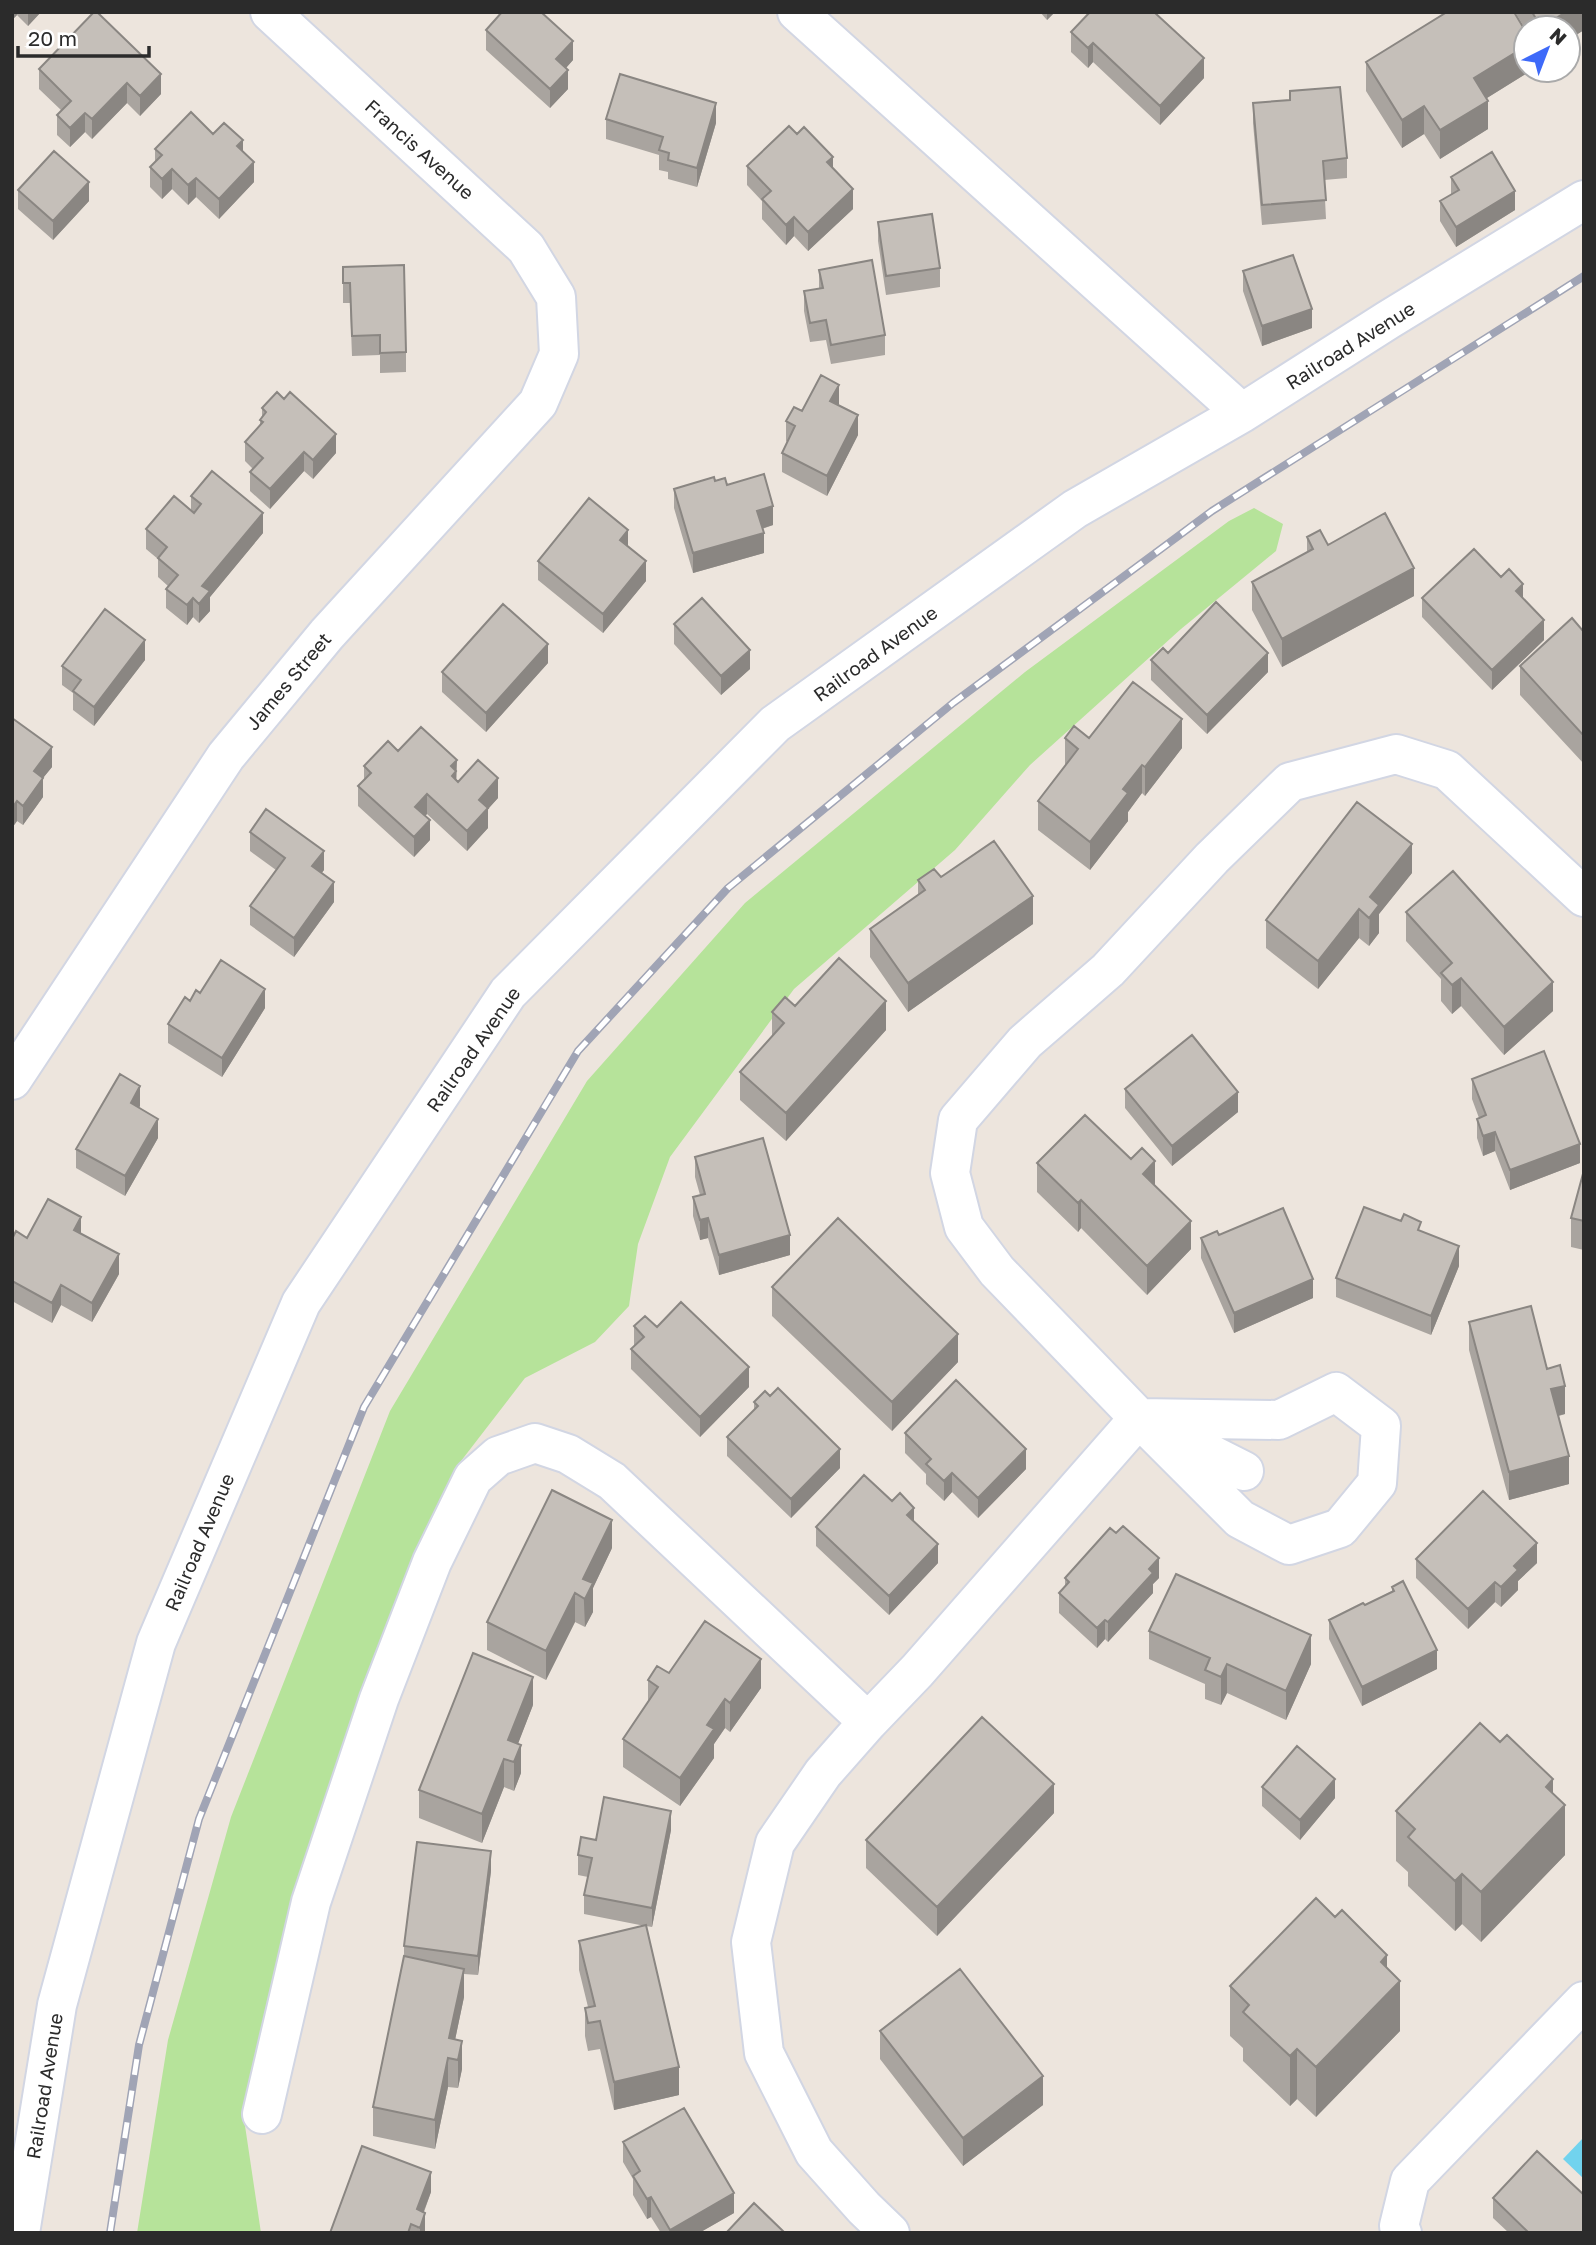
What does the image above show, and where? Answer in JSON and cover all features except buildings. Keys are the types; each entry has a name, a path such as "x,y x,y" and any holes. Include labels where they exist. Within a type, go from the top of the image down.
{"street":[{"name":"Francis Avenue","path":"270,12 526,247 556,297"},
{"path":"797,12 1242,414"},
{"name":"Railroad Avenue","path":"20,2233 57,2005 156,1643 301,1303 508,993 775,724 1075,509 1242,414 1388,320 1584,200"},
{"name":"James Street","path":"12,1080 226,756 327,634 538,403 559,354 556,297"},
{"path":"890,2233 814,2152 764,2053 751,1942 775,1843 823,1773 867,1722 917,1671 1139,1418 1279,1420 1336,1392 1381,1426 1377,1483 1340,1528 1289,1545 1240,1520 1139,1418 997,1271 964,1227 950,1173 958,1120 1025,1042 1108,970 1212,858 1290,782 1396,754 1447,770 1584,897"},
{"path":"1139,1418 1244,1471"},
{"path":"262,2115 311,1902 379,1699 432,1562 473,1478 498,1456 535,1443 568,1454 612,1481 867,1722"},
{"path":"1402,2233 1399,2227 1410,2181 1584,2001"}],"green space":[{"path":"1254,508 1283,524 1276,551 1181,629 1030,765 955,850 794,989 670,1157 638,1244 629,1306 595,1342 525,1378 461,1461 311,1842 244,2119 261,2233 137,2233 168,2040 231,1817 390,1411 587,1081 745,903 1025,672 1229,521"}],"water":[{"path":"1584,2137 1584,2179 1563,2159"}],"railway":[{"path":"110,2233 139,2045 199,1819 364,1407 578,1051 728,888 953,703 1212,511 1584,276"}]}
